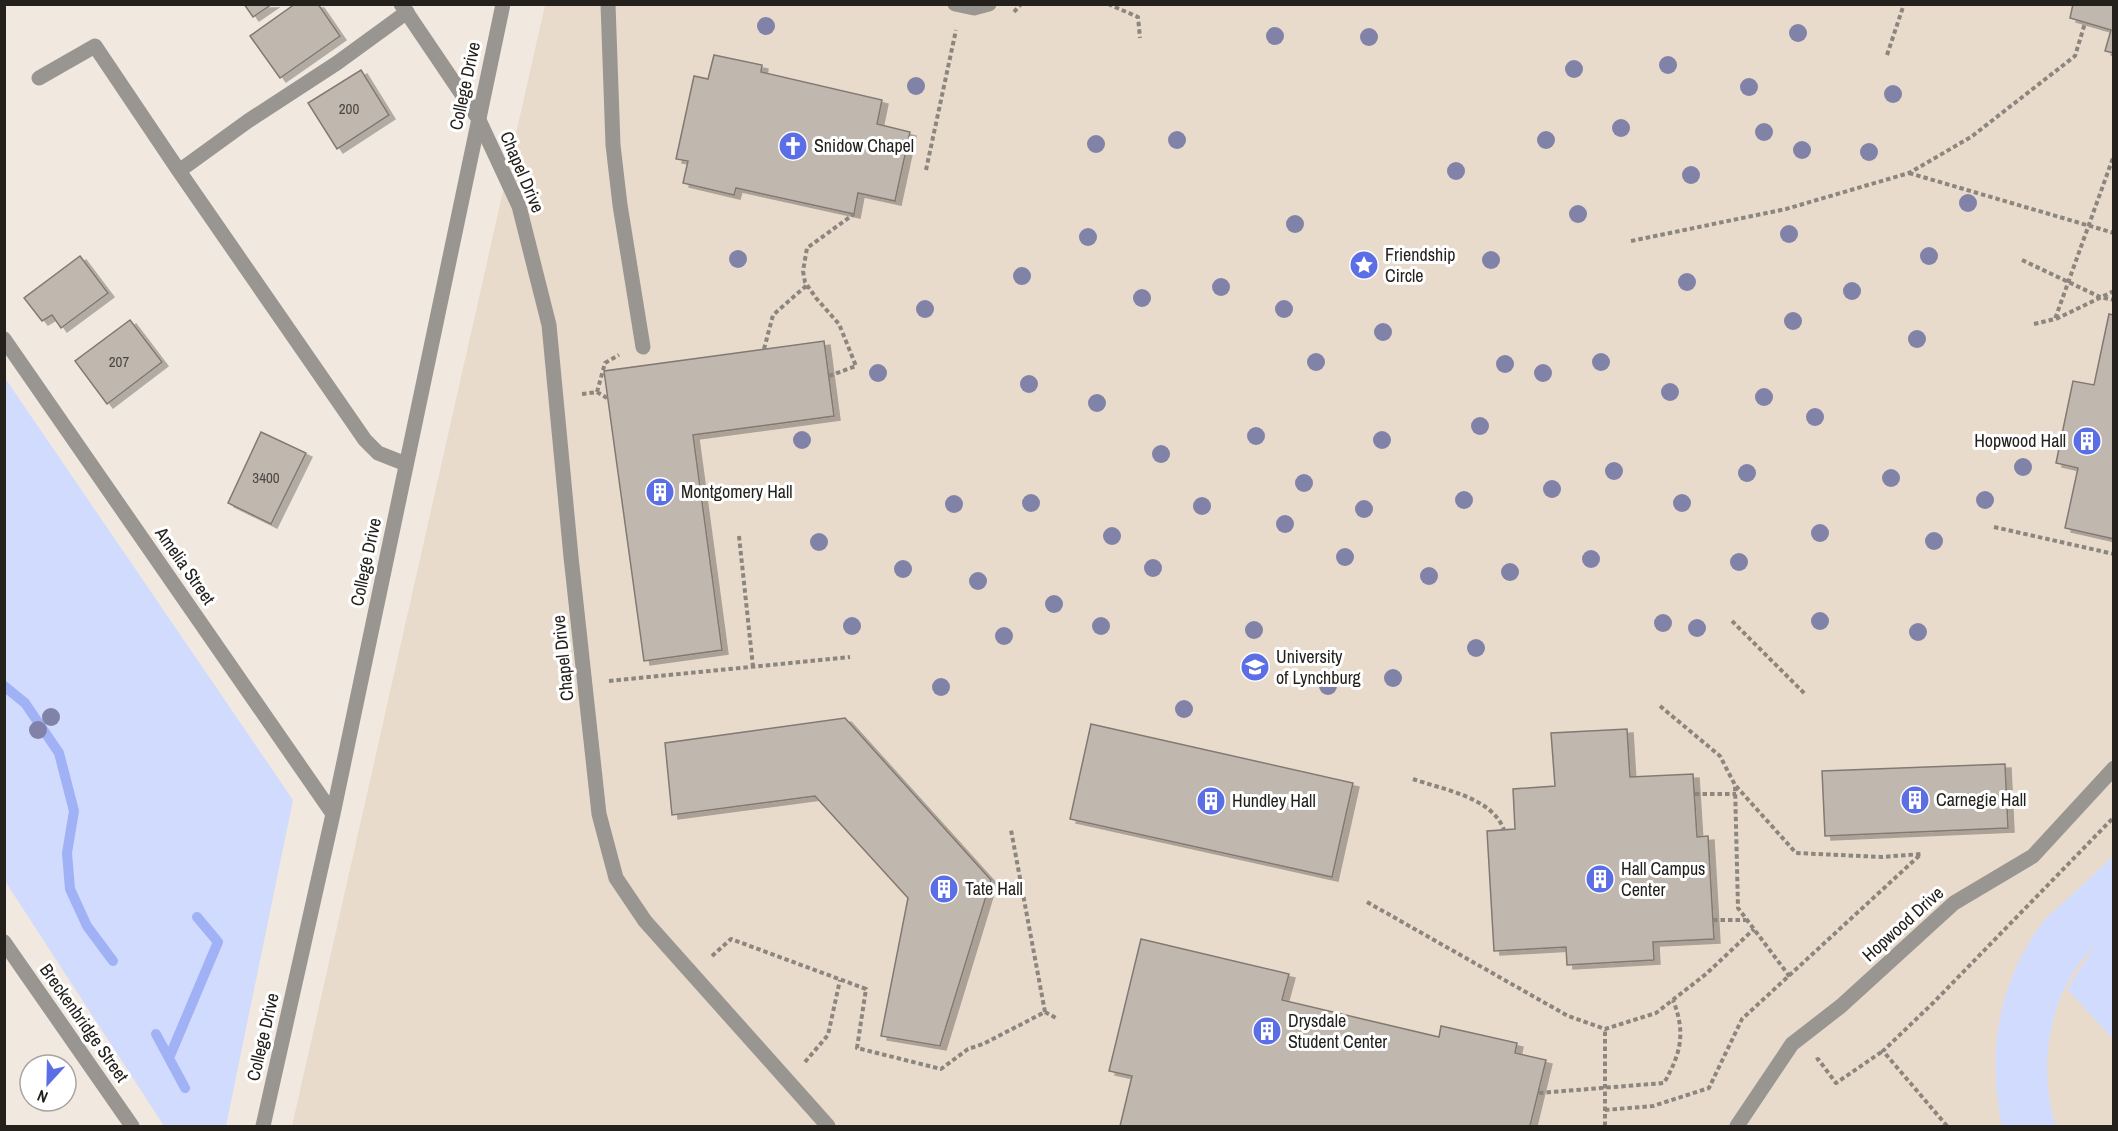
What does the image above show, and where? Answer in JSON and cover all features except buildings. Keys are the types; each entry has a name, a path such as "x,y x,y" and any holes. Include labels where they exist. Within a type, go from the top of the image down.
{"street":[{"name":"College Drive","path":"263,1126 333,814 503,4"},
{"path":"608,4 613,146 620,205 643,344"},
{"path":"956,4 974,8 989,4"},
{"name":"Chapel Drive","path":"404,8 478,118 519,206 549,325 599,814 616,878 645,921 828,1126"},
{"path":"179,171 248,121 337,63 404,8"},
{"path":"39,78 95,46 365,440 378,453 406,464"},
{"name":"Amelia Street","path":"4,339 333,814"},
{"name":"Hopwood Drive","path":"1737,1126 1792,1044 1841,1006 1954,903 2033,856 2114,768"},
{"name":"Breckenbridge Street","path":"4,942 132,1126"}],"path":[{"path":"1007,21 1021,4"},
{"path":"1108,4 1138,17 1140,38"},
{"path":"1887,55 1904,4"},
{"path":"1631,241 1786,209 1909,173 1971,136 2075,56 2085,22"},
{"path":"926,170 956,29 965,29"},
{"path":"2055,319 2114,155"},
{"path":"1909,173 2114,233"},
{"path":"829,376 856,366 839,324 807,285 803,271 807,248 854,214"},
{"path":"2022,260 2100,297 2114,300"},
{"path":"764,350 773,315 807,285"},
{"path":"2034,324 2055,319 2114,291"},
{"path":"597,392 605,363 643,344"},
{"path":"1994,527 2114,554"},
{"path":"740,536 753,667"},
{"path":"1732,621 1806,695"},
{"path":"586,683 850,657"},
{"path":"1605,1110 1653,1106 1709,1088 1742,1019 1921,854 1882,856 1796,853 1735,785 1720,756 1660,705"},
{"path":"1413,779 1481,803 1500,820 1504,830"},
{"path":"1735,785 1738,908 1790,977"},
{"path":"1695,795 1736,794"},
{"path":"1813,1063 1818,1059 1836,1083 1883,1051 1934,1002 2114,817"},
{"path":"1011,830 1045,1012"},
{"path":"1367,902 1568,1016 1605,1029 1656,1013 1706,974 1754,929"},
{"path":"1713,920 1747,920"},
{"path":"692,973 731,939 866,989 857,1048 941,1069 968,1049 983,1044 1045,1012"},
{"path":"786,1080 801,1067 828,1035 840,980"},
{"path":"1539,1093 1664,1083 1679,1051 1681,1037 1681,1025 1673,1000"},
{"path":"1045,1012 1056,1018"},
{"path":"1605,1029 1605,1126"},
{"path":"1883,1051 1947,1126"}],"shaded area":[{"name":"University of Lynchburg","path":"545,5 2113,5 2113,1126 292,1126"},
{"path":"5,378 293,800 226,1126 164,1126 5,881"},
{"path":"2113,856 2113,1039 2067,989 2095,946 2066,984 2051,1031 2047,1080 2056,1126 2002,1126 1996,1072 1996,1045 2006,994 2015,969 2027,945 2045,919"}],"waterway":[{"path":"4,686 25,703 59,753 74,811 67,853 70,889 87,926 113,961"},
{"path":"169,1058 218,942 197,917"},
{"path":"156,1034 185,1088"}],"place":[{"name":"Snidow Chapel","path":"793,146"},
{"name":"Friendship Circle","path":"1364,265"},
{"name":"Hopwood Hall","path":"2087,441"},
{"name":"Montgomery Hall","path":"660,492"},
{"name":"University of Lynchburg","path":"1255,667"},
{"name":"Carnegie Hall","path":"1915,800"},
{"name":"Hundley Hall","path":"1211,801"},
{"name":"Hall Campus Center","path":"1600,879"},
{"name":"Tate Hall","path":"944,889"},
{"name":"Drysdale Student Center","path":"1267,1031"}]}
